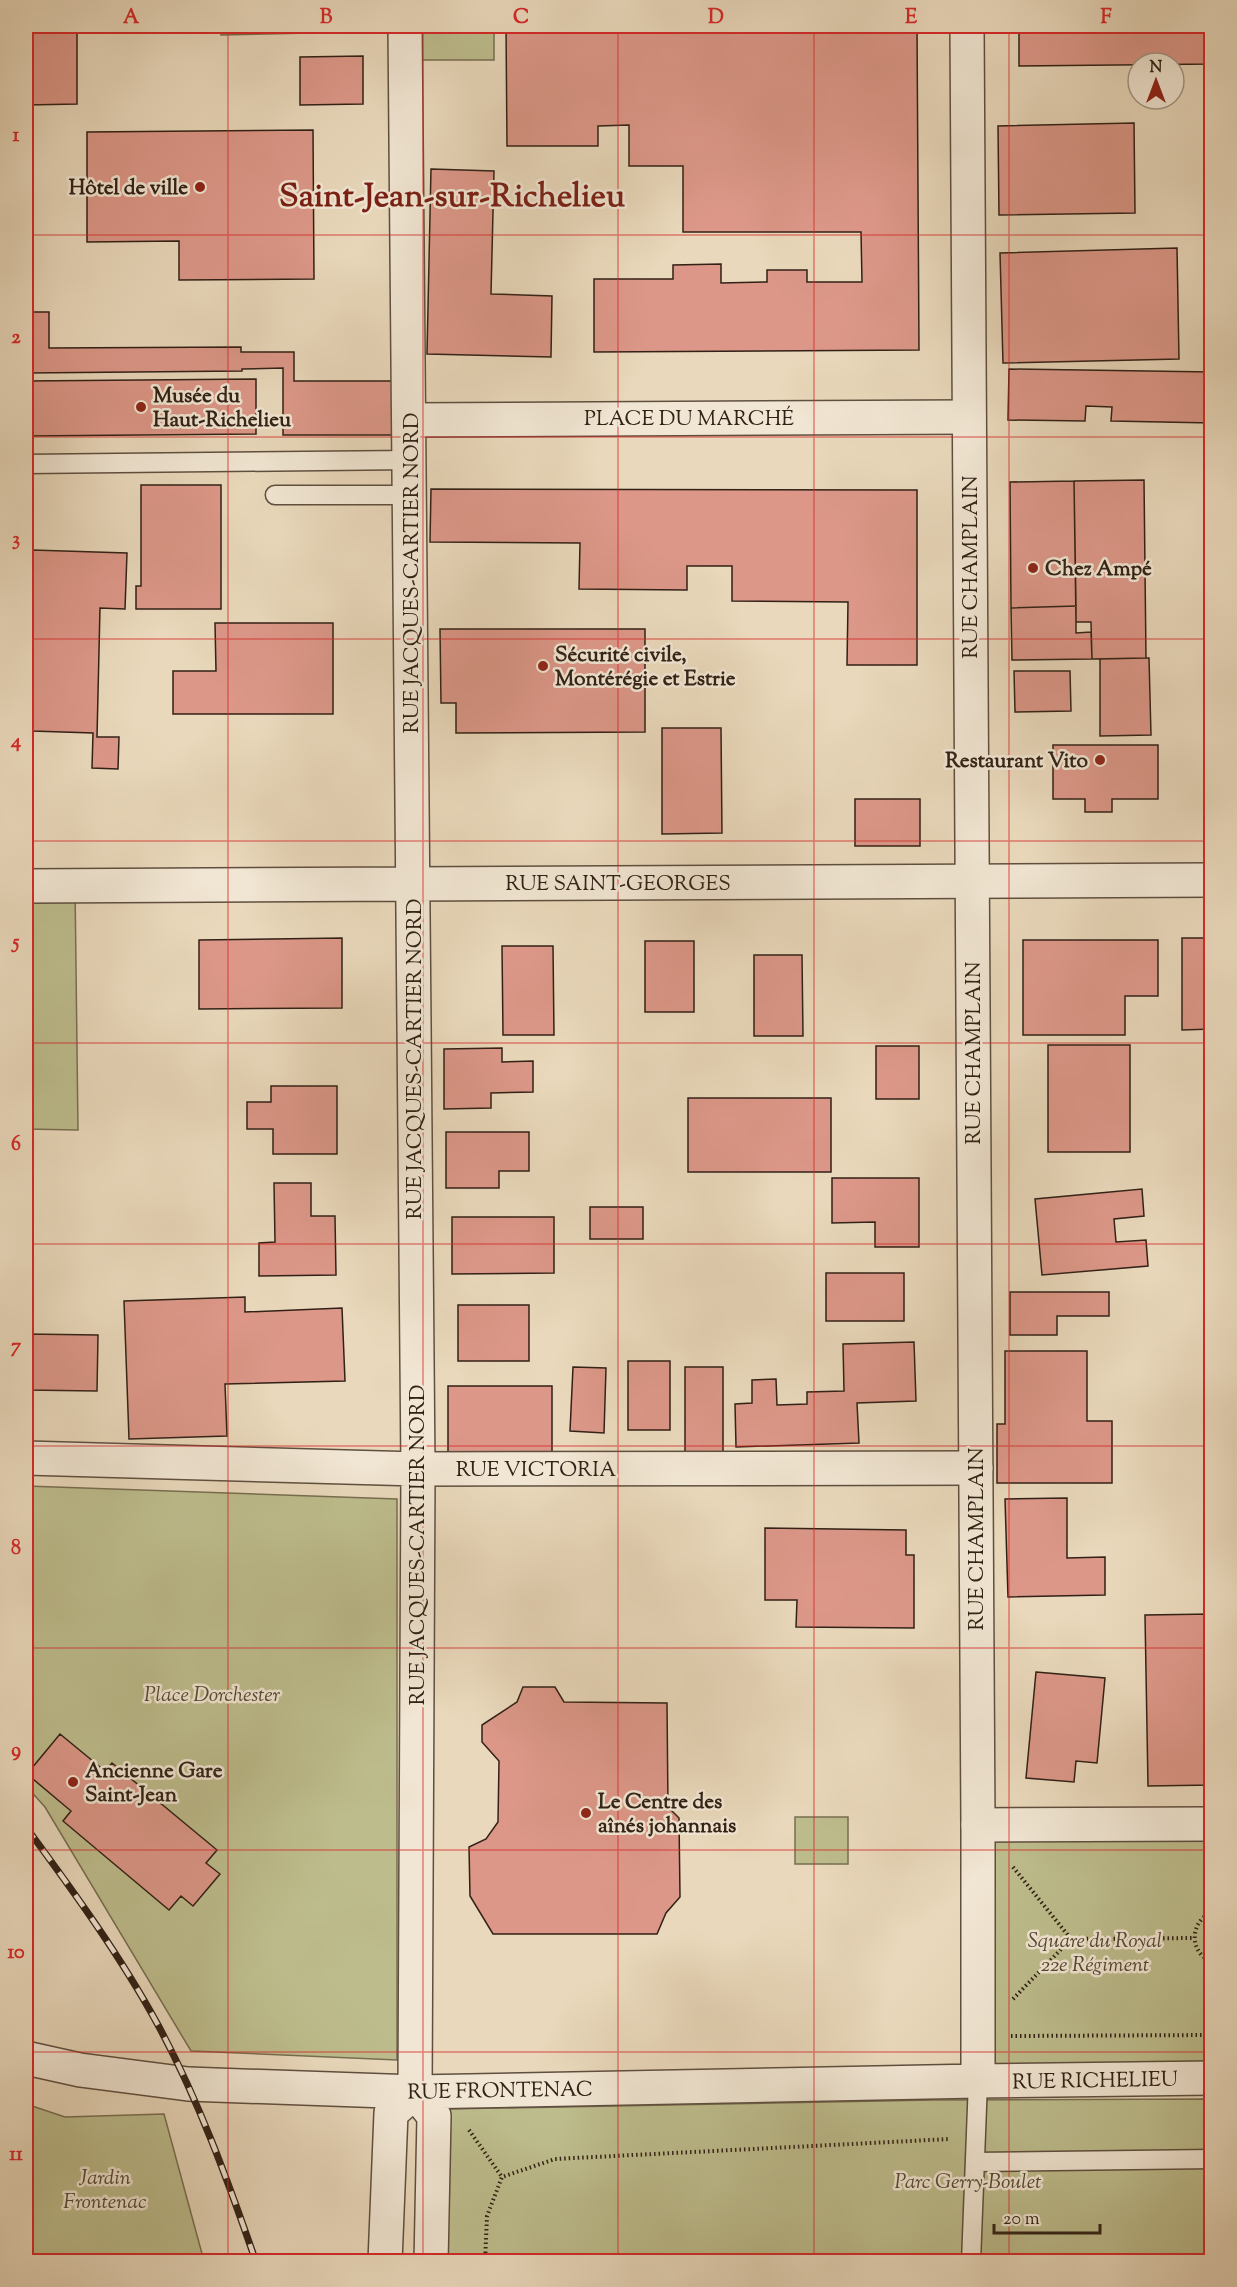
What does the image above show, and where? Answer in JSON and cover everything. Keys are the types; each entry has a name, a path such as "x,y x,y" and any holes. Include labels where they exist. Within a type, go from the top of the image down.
{"street":[{"name":"RUE JACQUES-CARTIER NORD","path":"405,26 418,1469 415,2092"},
{"name":"RUE CHAMPLAIN","path":"967,26 978,2081"},
{"name":"PLACE DU MARCHÉ","path":"410,420 969,417"},
{"name":"RUE SAINT-GEORGES","path":"26,886 1212,880"},
{"name":"RUE VICTORIA","path":"26,1458 418,1469 975,1468"},
{"path":"978,1825 1212,1824"},
{"name":"RUE FRONTENAC","path":"26,2058 80,2070 188,2084 415,2092 978,2081"},
{"name":"RUE RICHELIEU","path":"978,2081 1212,2079"},
{"path":"385,2262 391,2113 415,2092 434,2116 431,2262"}],"lane":[{"path":"26,464 410,460"},
{"path":"275,495 410,495"},
{"path":"971,2262 978,2081"},
{"path":"975,2162 1212,2159"}],"path":[{"path":"978,1825 1071,1939"},
{"path":"1212,1912 1199,1920 1194,1938 1200,1955 1212,1962"},
{"path":"978,2036 1071,1939 1194,1938"},
{"path":"978,2036 1212,2035"},
{"path":"26,2129 26,2262"},
{"path":"485,2262 487,2216 502,2177 555,2159 976,2137"}],"green space":[{"path":"221,26 401,26 401,31 221,35"},
{"path":"417,26 494,26 494,60 417,60"},
{"path":"75,885 78,1130 26,1129 26,886"},
{"name":"Place Dorchester","path":"26,1486 397,1499 397,2060 191,2051 45,1807 26,1786"},
{"path":"795,1817 848,1817 848,1864 795,1864"},
{"name":"Square du Royal 22e Régiment","path":"1211,1824 1211,2078 978,2081 978,1825"},
{"name":"Parc Gerry-Boulet","path":"1211,2099 1211,2261 439,2262 448,2109 934,2100"},
{"name":"Jardin Frontenac","path":"26,2104 65,2117 164,2114 204,2261 26,2261"}],"building":[{"path":"26,26 94,26 94,32 77,32 77,104 26,105"},
{"path":"506,26 917,26 919,350 594,352 594,279 673,279 673,265 721,264 721,283 767,282 767,270 807,270 807,282 862,282 861,232 683,232 683,166 629,166 629,125 598,126 598,146 507,146"},
{"path":"1019,26 1212,26 1212,64 1186,64 1186,51 1126,51 1126,65 1019,66"},
{"path":"363,56 363,104 300,105 300,57"},
{"path":"1134,123 1135,213 999,215 998,126"},
{"name":"Hôtel de ville","path":"313,130 314,279 179,280 179,241 87,242 87,132"},
{"path":"431,169 494,171 491,294 552,296 551,357 427,354"},
{"path":"1177,248 1179,359 1003,363 1000,253"},
{"path":"26,312 49,312 49,348 241,347 241,352 294,352 294,381 398,381 398,435 283,435 283,368 242,369 242,371 26,373"},
{"path":"1009,369 1212,372 1212,423 1111,421 1112,407 1086,406 1085,421 1008,420"},
{"name":"Musée du Haut-Richelieu","path":"256,379 256,434 26,436 26,381"},
{"path":"1144,480 1146,658 1092,659 1091,622 1076,622 1074,481"},
{"path":"1074,481 1076,606 1011,608 1010,482"},
{"path":"141,485 221,485 221,609 136,609 136,586 141,586"},
{"path":"431,489 917,490 917,665 847,665 848,602 732,601 732,566 687,566 687,590 579,589 580,543 430,542"},
{"path":"32,550 127,553 125,609 100,608 97,737 119,737 118,769 92,768 93,733 32,731 33,690 26,690 26,653 29,654"},
{"path":"1076,606 1076,633 1091,632 1092,659 1012,660 1011,608"},
{"path":"215,623 333,623 333,714 173,714 173,671 216,671"},
{"name":"Sécurité civile, Montérégie et Estrie","path":"440,629 645,629 645,732 456,733 456,703 441,703"},
{"path":"1149,658 1151,735 1100,736 1100,659"},
{"path":"1014,671 1070,671 1071,711 1015,712"},
{"path":"662,728 721,728 722,833 662,834"},
{"path":"1053,745 1158,745 1158,799 1112,799 1112,812 1085,812 1085,799 1053,799"},
{"path":"855,799 920,799 920,846 855,846"},
{"path":"342,938 342,1008 199,1009 199,940"},
{"path":"1182,938 1212,938 1212,1029 1182,1030"},
{"path":"1023,940 1158,940 1158,996 1125,996 1125,1035 1023,1035"},
{"path":"645,941 694,941 694,1012 645,1012"},
{"path":"502,946 553,946 554,1035 503,1035"},
{"path":"754,955 802,955 803,1036 754,1036"},
{"path":"1048,1045 1130,1045 1130,1152 1048,1152"},
{"path":"876,1046 919,1046 919,1099 876,1099"},
{"path":"502,1048 502,1062 533,1061 533,1092 491,1093 491,1108 444,1109 444,1049"},
{"path":"271,1086 337,1086 337,1154 273,1154 273,1129 247,1129 247,1102 271,1102"},
{"path":"688,1098 831,1098 831,1172 688,1172"},
{"path":"446,1132 529,1132 529,1171 499,1171 499,1188 446,1188"},
{"path":"832,1178 919,1178 919,1247 875,1247 875,1222 832,1223"},
{"path":"274,1183 311,1183 311,1216 335,1216 336,1275 259,1276 259,1243 275,1242"},
{"path":"1142,1189 1144,1216 1114,1219 1116,1242 1146,1240 1148,1266 1042,1275 1035,1199"},
{"path":"590,1207 643,1207 643,1239 590,1239"},
{"path":"452,1217 554,1217 554,1273 452,1274"},
{"path":"826,1273 904,1273 904,1321 826,1321"},
{"path":"1010,1292 1109,1292 1109,1316 1057,1316 1057,1335 1010,1335"},
{"path":"245,1297 245,1312 342,1308 345,1381 225,1384 227,1436 129,1439 124,1301"},
{"path":"458,1305 529,1305 529,1361 458,1361"},
{"path":"26,1334 98,1335 97,1391 26,1390"},
{"path":"914,1342 916,1401 857,1403 859,1443 736,1447 735,1404 752,1403 752,1380 776,1379 777,1405 807,1404 807,1392 844,1391 843,1344"},
{"path":"1005,1351 1087,1351 1087,1421 1112,1421 1112,1483 997,1483 997,1424 1005,1424"},
{"path":"628,1361 670,1361 670,1430 628,1430"},
{"path":"573,1367 606,1368 604,1433 570,1431"},
{"path":"685,1367 723,1367 723,1452 685,1452"},
{"path":"448,1386 552,1386 552,1453 448,1453"},
{"path":"1067,1498 1067,1558 1105,1557 1105,1595 1008,1597 1005,1499"},
{"path":"765,1528 906,1530 906,1555 914,1555 914,1628 796,1627 797,1600 765,1600"},
{"path":"1212,1614 1212,1785 1148,1786 1145,1615"},
{"path":"1036,1672 1105,1678 1097,1763 1076,1761 1074,1782 1026,1778"},
{"name":"Le Centre des aînés johannais","path":"523,1687 555,1687 564,1702 667,1703 668,1807 679,1818 680,1897 666,1913 657,1934 493,1934 470,1896 469,1847 486,1839 498,1822 499,1761 482,1742 482,1725 517,1702"},
{"path":"60,1734 105,1771 112,1763 217,1850 206,1863 220,1874 193,1906 181,1896 169,1910 63,1821 71,1811 27,1774"}],"railway":[{"path":"26,1827 112,1948 158,2025 200,2112 256,2262"}],"place":[{"name":"Hôtel de ville","path":"200,187"},
{"name":"Musée du Haut-Richelieu","path":"141,407"},
{"name":"Chez Ampé","path":"1033,568"},
{"name":"Sécurité civile, Montérégie et Estrie","path":"543,666"},
{"name":"Restaurant Vito","path":"1100,760"},
{"name":"Ancienne Gare Saint-Jean","path":"73,1782"},
{"name":"Le Centre des aînés johannais","path":"586,1813"}],"district":[{"name":"Saint-Jean-sur-Richelieu","path":"452,194"}]}
